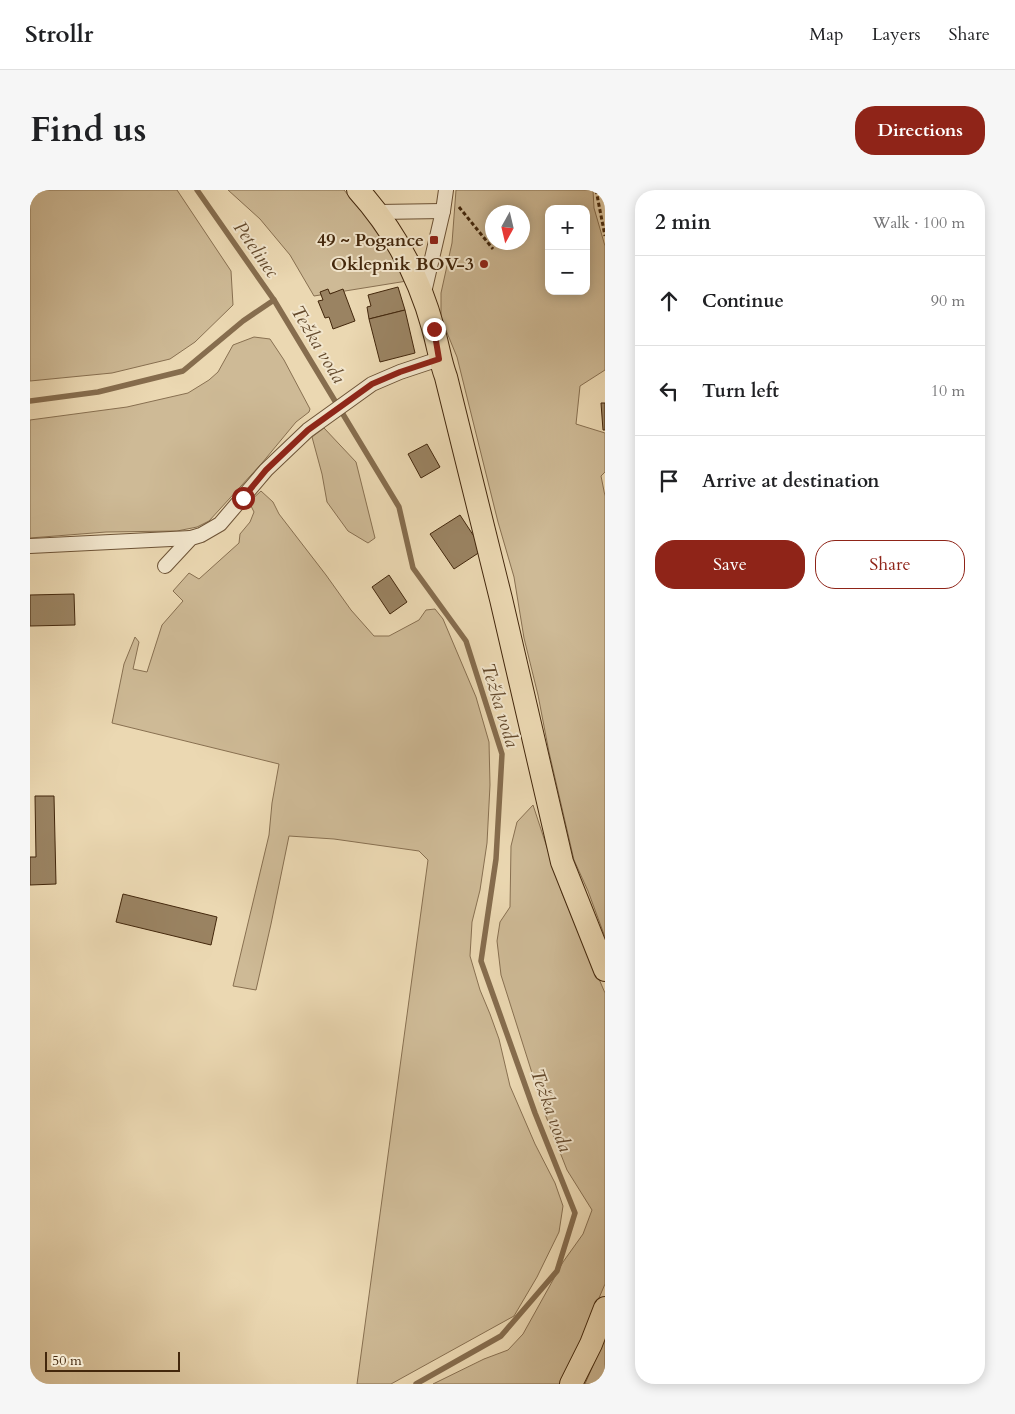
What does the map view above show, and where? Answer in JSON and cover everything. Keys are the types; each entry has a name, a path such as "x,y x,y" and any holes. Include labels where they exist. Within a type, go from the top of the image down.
{"main road":[{"path":"358,190 378,212 409,263 434,329 439,359 446,377 494,570 562,862 605,970"},
{"path":"571,1384 591,1344 605,1308"}],"street":[{"path":"423,297 446,190"},
{"path":"378,212 443,211"},
{"path":"30,546 191,538 201,535 220,524 266,470 308,430 372,384 439,359"},
{"path":"165,566 191,538"}],"path":[{"path":"446,190 485,239"},
{"path":"596,190 605,236"}],"shaded area":[{"path":"30,190 177,190 231,271 233,305 195,342 170,359 112,373 30,381"},
{"path":"228,190 344,190 385,239 407,281 314,296 290,255 260,219"},
{"path":"456,190 593,190 594,208 605,246 605,370 580,386 576,424 605,433 605,472 601,476 605,496 605,937 574,860 524,638 514,577 498,522 457,357 441,318 441,293 452,243"},
{"path":"254,337 270,339 284,360 310,409 309,412 296,422 262,463 209,521 197,527 177,531 106,532 30,538 30,420 127,407 188,393 218,372 233,345"},
{"path":"324,428 356,462 375,538 368,543 348,531 327,502 312,437"},
{"path":"261,491 273,502 279,514 351,610 374,636 389,636 419,620 426,610 435,609 443,619 476,697 489,742 490,785 487,843 480,890 472,922 470,956 480,990 499,1039 510,1086 535,1144 555,1183 563,1206 559,1232 537,1277 514,1316 391,1384 357,1384 428,860 419,851 334,839 289,836 256,990 233,986 269,835 279,764 112,723 124,664 135,637 139,642 133,669 147,672 162,625 183,601 173,591 189,573 199,579 239,543 240,534 250,522 254,512 249,502"},
{"path":"533,805 562,893 605,993 605,1284 562,1384 433,1384 484,1359 508,1350 523,1334 563,1262 583,1234 592,1210 567,1170 545,1114 501,975 497,941 500,922 510,907 511,846 517,822"},
{"path":"605,1337 605,1384 585,1384"}],"building":[{"path":"398,287 405,310 369,319 367,307 371,306 368,295"},
{"path":"328,289 330,294 343,289 355,321 333,329 329,317 325,318 318,301 323,300 320,292"},
{"path":"405,310 415,353 380,362 369,319"},
{"path":"601,403 605,403 605,430 603,430"},
{"path":"427,444 440,467 421,478 408,454"},
{"path":"460,515 483,550 454,569 430,534"},
{"path":"389,575 407,602 390,614 372,587"},
{"path":"74,594 75,625 30,626 30,595"},
{"path":"35,796 54,796 56,884 30,885 30,857 36,857"},
{"path":"123,894 217,917 211,945 116,922"}],"waterway":[{"name":"Petelinec","path":"197,190 274,300"},
{"name":"Težka voda","path":"30,401 98,392 183,371 243,321 274,300 399,507 413,568 466,641 502,754 496,859 481,961 535,1113 575,1213 557,1271 501,1336 416,1384"}],"place":[{"name":"49 ~ Pogance","path":"434,240"},
{"name":"Oklepnik BOV-3","path":"484,264"}],"route":[{"path":"243,498 266,470 308,430 372,384 439,359 434,329"}]}
